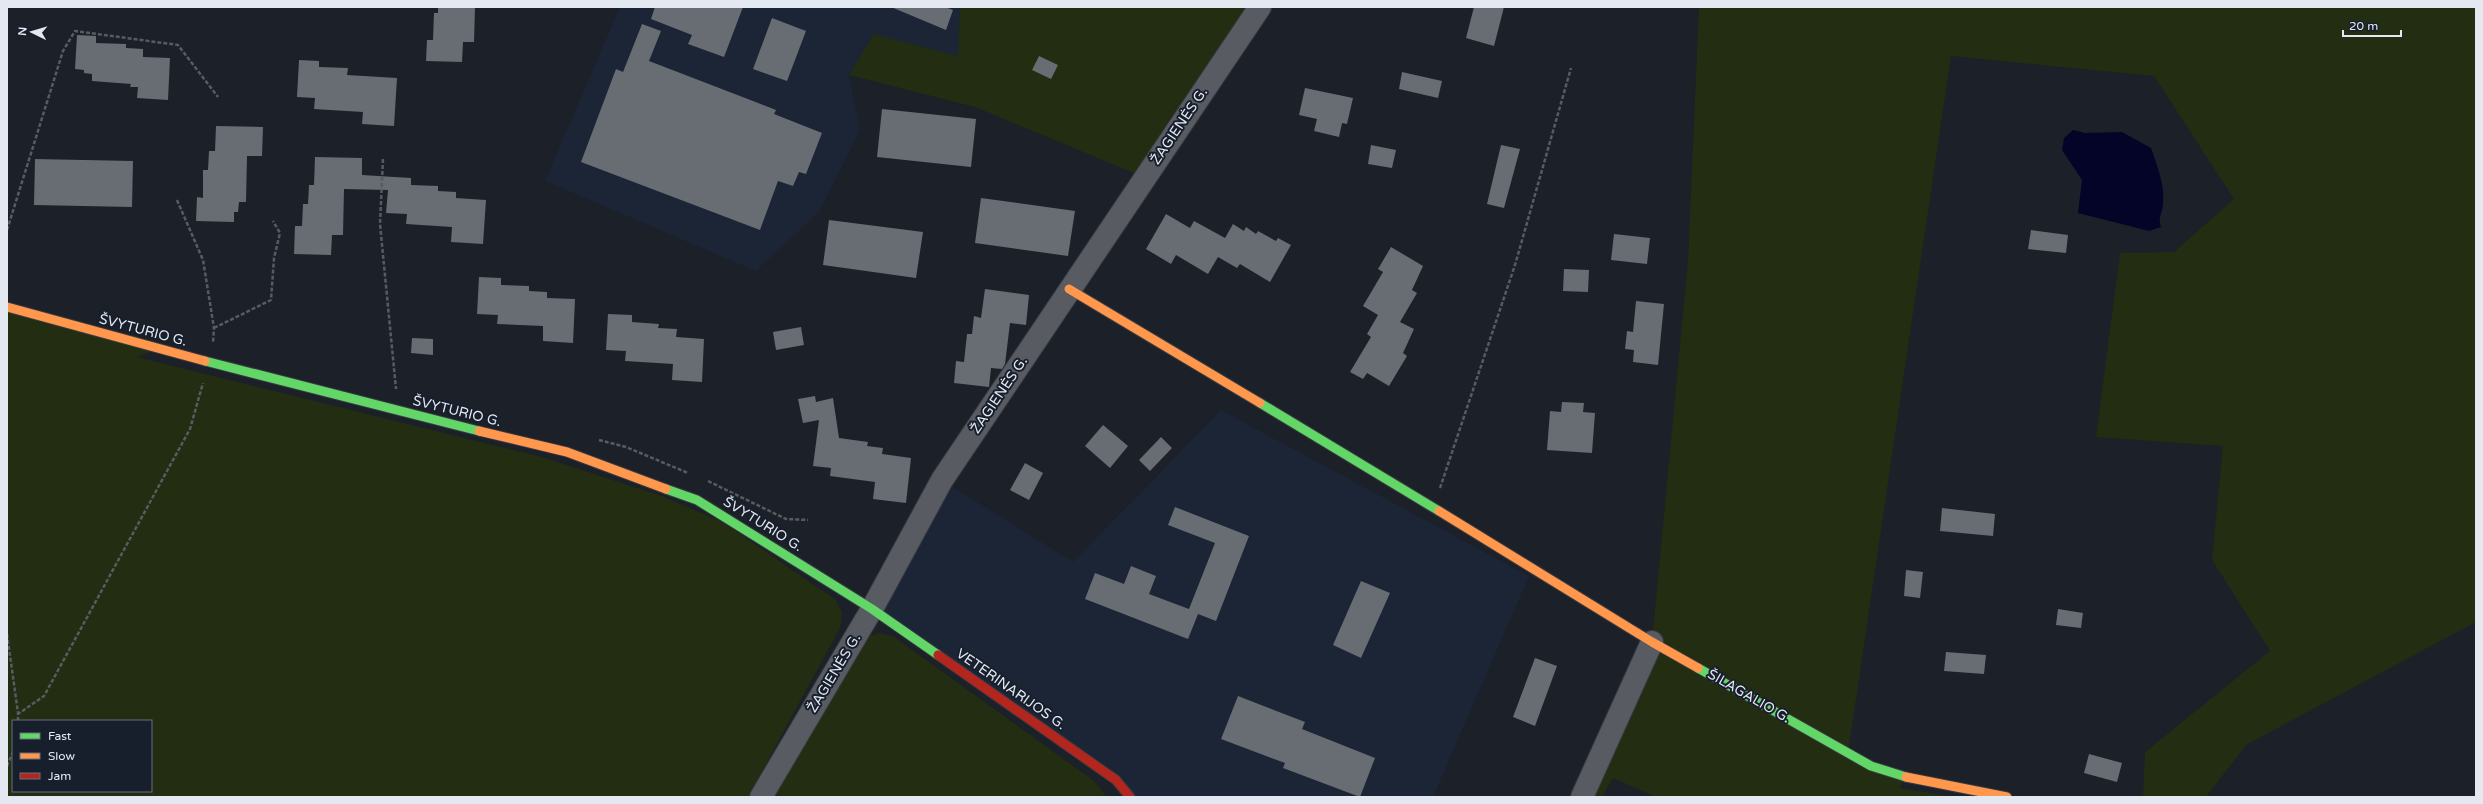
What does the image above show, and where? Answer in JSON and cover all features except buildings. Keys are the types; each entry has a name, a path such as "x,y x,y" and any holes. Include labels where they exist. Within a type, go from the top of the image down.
{"street":[{"name":"ŽAGIENĖS G.","path":"761,797 872,609 942,480 1260,7"},
{"name":"ŠILAGALIO G.","path":"1069,289 1433,507 1652,642 1871,766 1905,777 2007,797"},
{"name":"ŠVYTURIO G.","path":"7,307 284,383 567,452 697,500 872,609"},
{"name":"VETERINARIJOS G.","path":"872,609 1116,780 1130,797"},
{"path":"1582,797 1652,642"}],"path":[{"path":"7,230 63,51 75,32 178,45 218,97"},
{"path":"1433,507 1515,265 1571,68"},
{"path":"383,159 380,224 396,390"},
{"path":"18,714 44,696 190,429 208,362 214,328 203,260 177,200"},
{"path":"214,328 271,300 274,258 280,233 273,221"},
{"path":"7,634 18,720"},
{"path":"7,766 12,754"}],"shaded area":[{"path":"620,7 960,7 958,56 849,75 860,130 819,212 756,271 545,181"},
{"path":"1221,410 1529,576 1433,797 1130,797 872,609 942,480 1073,562"}],"green space":[{"path":"960,7 1255,7 1141,176 975,107 849,75 874,34 958,56"},
{"path":"1699,7 2476,7 2476,622 2246,745 2206,797 2143,797 2145,752 2270,651 2212,560 2223,446 2096,437 2120,253 2174,252 2234,199 2154,76 1951,56 1848,753 1905,777 1900,788 1953,797 1656,797 1613,778 1602,797 1582,797 1652,642 1688,261"},
{"path":"7,307 159,349 137,357 545,458 662,496 722,522 835,599 842,612 840,628 748,797 7,797"},
{"path":"879,633 893,636 1094,781 1107,797 775,797 857,646 867,637"}],"water":[{"path":"2073,130 2085,133 2122,132 2151,148 2163,189 2163,206 2160,218 2161,227 2149,231 2078,213 2082,180 2062,150 2064,138"}],"traffic: fast":[{"path":"205,361 479,431"},
{"path":"1260,403 1439,511"},
{"path":"666,489 697,500 872,609 938,655"},
{"path":"1698,668 1871,766 1906,777"}],"traffic: slow":[{"path":"1069,289 1260,403"},
{"path":"7,307 205,361"},
{"path":"479,431 567,452 666,489"},
{"path":"1439,511 1652,642 1698,668"},
{"path":"1906,777 2007,797"}],"traffic: jam":[{"path":"938,655 1116,780 1130,797"}]}
